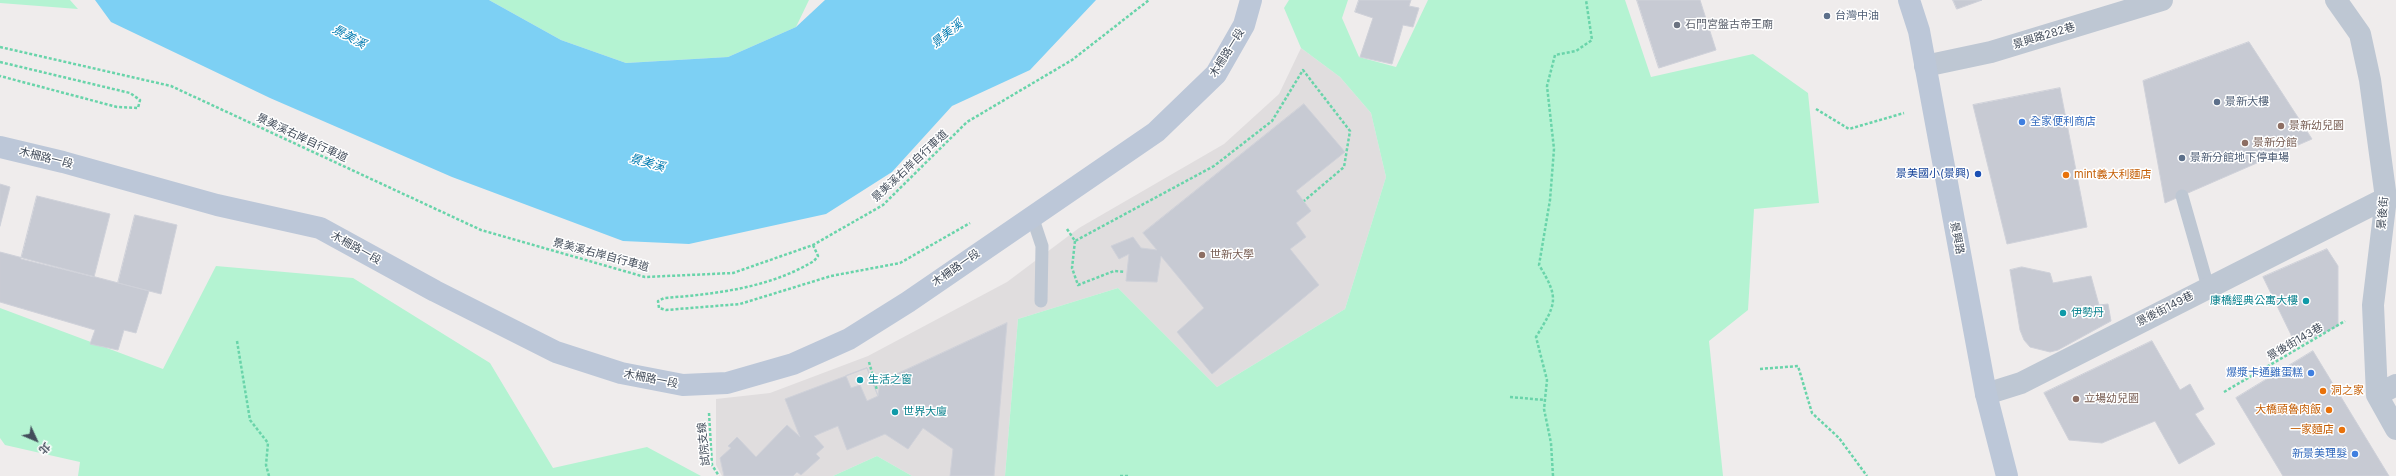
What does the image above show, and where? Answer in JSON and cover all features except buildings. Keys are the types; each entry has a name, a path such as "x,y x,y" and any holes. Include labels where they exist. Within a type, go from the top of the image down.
{"street":[{"name":"木柵路一段","path":"0,147 63,162 217,205 320,228 436,291 556,352 621,373 683,385 727,383 793,364 849,339 908,302 1156,132 1216,74 1244,25 1251,0"},
{"name":"景興路","path":"1909,0 1919,31 1986,394 2007,476"},
{"name":"景興路282巷","path":"1925,66 1991,52 2162,0"},
{"name":"景後街","path":"2336,0 2360,34 2370,80 2386,198 2373,305 2377,395 2396,429"},
{"name":"景後街149巷","path":"1986,394 2021,383 2386,198"},
{"path":"2377,395 2396,385"}],"lane":[{"path":"2182,196 2208,287"},
{"path":"1032,216 1042,246 1041,301"}],"path":[{"name":"景美溪右岸自行車道","path":"0,47 171,86 481,230 645,277 732,273 813,245 883,205 967,122 1072,60 1149,0"},
{"path":"1553,476 1551,443 1544,409 1547,380 1536,337 1554,307 1552,285 1539,265 1550,200 1554,149 1547,86 1555,55 1576,51 1592,40 1586,0"},
{"path":"0,62 130,93 140,100 138,108 117,107 0,76"},
{"path":"1075,241 1214,166 1272,121 1303,70 1350,131 1344,167 1304,202"},
{"path":"1816,109 1849,129 1904,113"},
{"path":"1067,229 1075,241 1072,268 1078,285 1114,271 1125,272"},
{"path":"813,245 818,256 807,265 763,282 719,294 664,298 658,301 657,305 659,308 666,310 740,304 832,276 900,263 954,231"},
{"name":"景後街143巷","path":"2224,392 2373,305"},
{"path":"237,342 250,420 268,443 266,465 270,476"},
{"path":"869,362 877,390"},
{"path":"1760,369 1798,366 1812,413 1839,438 1867,476"},
{"path":"1510,397 1545,400"},
{"name":"試院支線","path":"709,409 712,465 719,476"},
{"path":"1120,476 1129,476"}],"shaded area":[{"name":"世新大學","path":"1301,48 1340,77 1371,113 1386,177 1345,309 1217,387 1118,288 1018,319 1005,476 912,476 877,456 833,476 722,476 716,465 716,399 770,393 868,356 1007,282 1079,228 1224,144 1279,94"}],"green space":[{"path":"0,0 70,0 78,9 0,3"},
{"path":"489,0 809,0 796,27 728,57 626,63 561,40"},
{"path":"1289,0 1348,0 1342,18 1359,57 1396,67 1428,0 1625,0 1651,77 1753,54 1808,93 1819,203 1754,209 1748,310 1709,341 1723,476 1005,476 1018,319 1118,288 1217,387 1345,309 1386,177 1371,113 1340,77 1301,48 1284,8"},
{"path":"216,266 353,278 490,363 553,468 647,447 701,476 78,476 80,462 5,445 0,438 0,308 163,369"},
{"path":"877,456 912,476 833,476"}],"water":[{"name":"景美溪","path":"95,0 489,0 561,40 626,63 728,57 796,27 825,0 1096,0 1030,70 952,106 892,172 826,214 689,244 623,241 452,177 270,98 111,22"}],"place":[{"name":"台灣中油","path":"1827,16"},
{"name":"石門宮盤古帝王廟","path":"1677,25"},
{"name":"景新大樓","path":"2217,102"},
{"name":"全家便利商店","path":"2022,122"},
{"name":"景新幼兒園","path":"2281,126"},
{"name":"景新分館","path":"2245,143"},
{"name":"景新分館地下停車場","path":"2182,158"},
{"name":"景美國小(景興)","path":"1978,174"},
{"name":"mint義大利麵店","path":"2066,175"},
{"name":"世新大學","path":"1202,255"},
{"name":"康橋經典公寓大樓","path":"2306,301"},
{"name":"伊勢丹","path":"2063,313"},
{"name":"爆漿卡通雞蛋糕","path":"2311,373"},
{"name":"生活之窗","path":"860,380"},
{"name":"洞之家","path":"2323,391"},
{"name":"立場幼兒園","path":"2076,399"},
{"name":"大橋頭魯肉飯","path":"2329,410"},
{"name":"世界大廈","path":"895,412"},
{"name":"一家麵店","path":"2342,430"},
{"name":"新景美理髮","path":"2355,454"}]}
